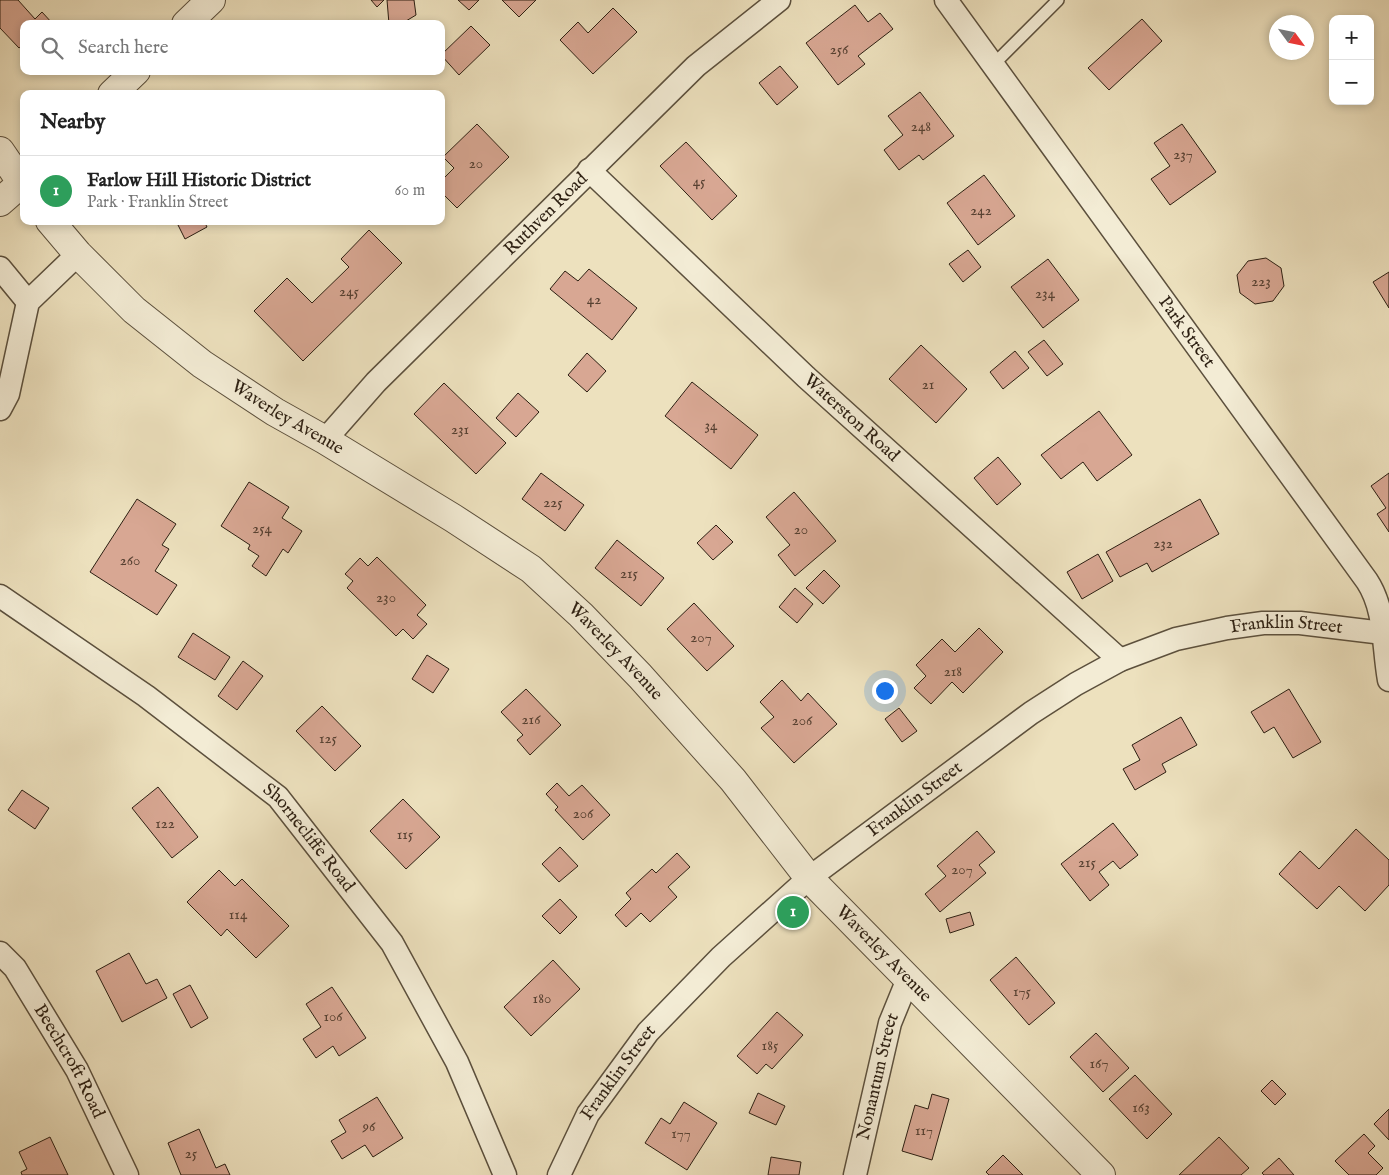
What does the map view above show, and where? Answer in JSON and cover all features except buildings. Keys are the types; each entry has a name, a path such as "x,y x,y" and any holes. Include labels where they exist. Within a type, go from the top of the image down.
{"street":[{"path":"190,20 211,0"},
{"name":"Ruthven Road","path":"325,440 376,382 696,66 779,0"},
{"name":"Park Street","path":"946,0 1367,581 1375,594 1386,632 1389,680"},
{"path":"116,90 132,75"},
{"path":"0,151 20,180"},
{"name":"Waterston Road","path":"589,170 806,377 1120,660"},
{"path":"0,202 20,186"},
{"name":"Waverley Avenue","path":"53,225 78,254 134,310 202,364 275,412 325,440 453,518 538,576 581,615 607,642 727,773 809,878 1101,1175"},
{"path":"0,409 8,394 28,302 78,254"},
{"path":"0,268 28,302"},
{"name":"Shornecliffe Road","path":"0,596 146,696 278,797 392,943 457,1062 505,1175"},
{"name":"Franklin Street","path":"558,1175 588,1114 648,1032 721,957 809,878 1031,713 1076,684 1120,660 1176,639 1263,622 1300,623 1386,632"},
{"name":"Beechcroft Road","path":"0,953 15,968 77,1070 127,1175"},
{"name":"Nonantum Street","path":"855,1175 890,1023 908,979"}],"lane":[{"path":"993,65 1058,0"}],"place":[{"name":"Farlow Hill Historic District","path":"793,912"}]}
